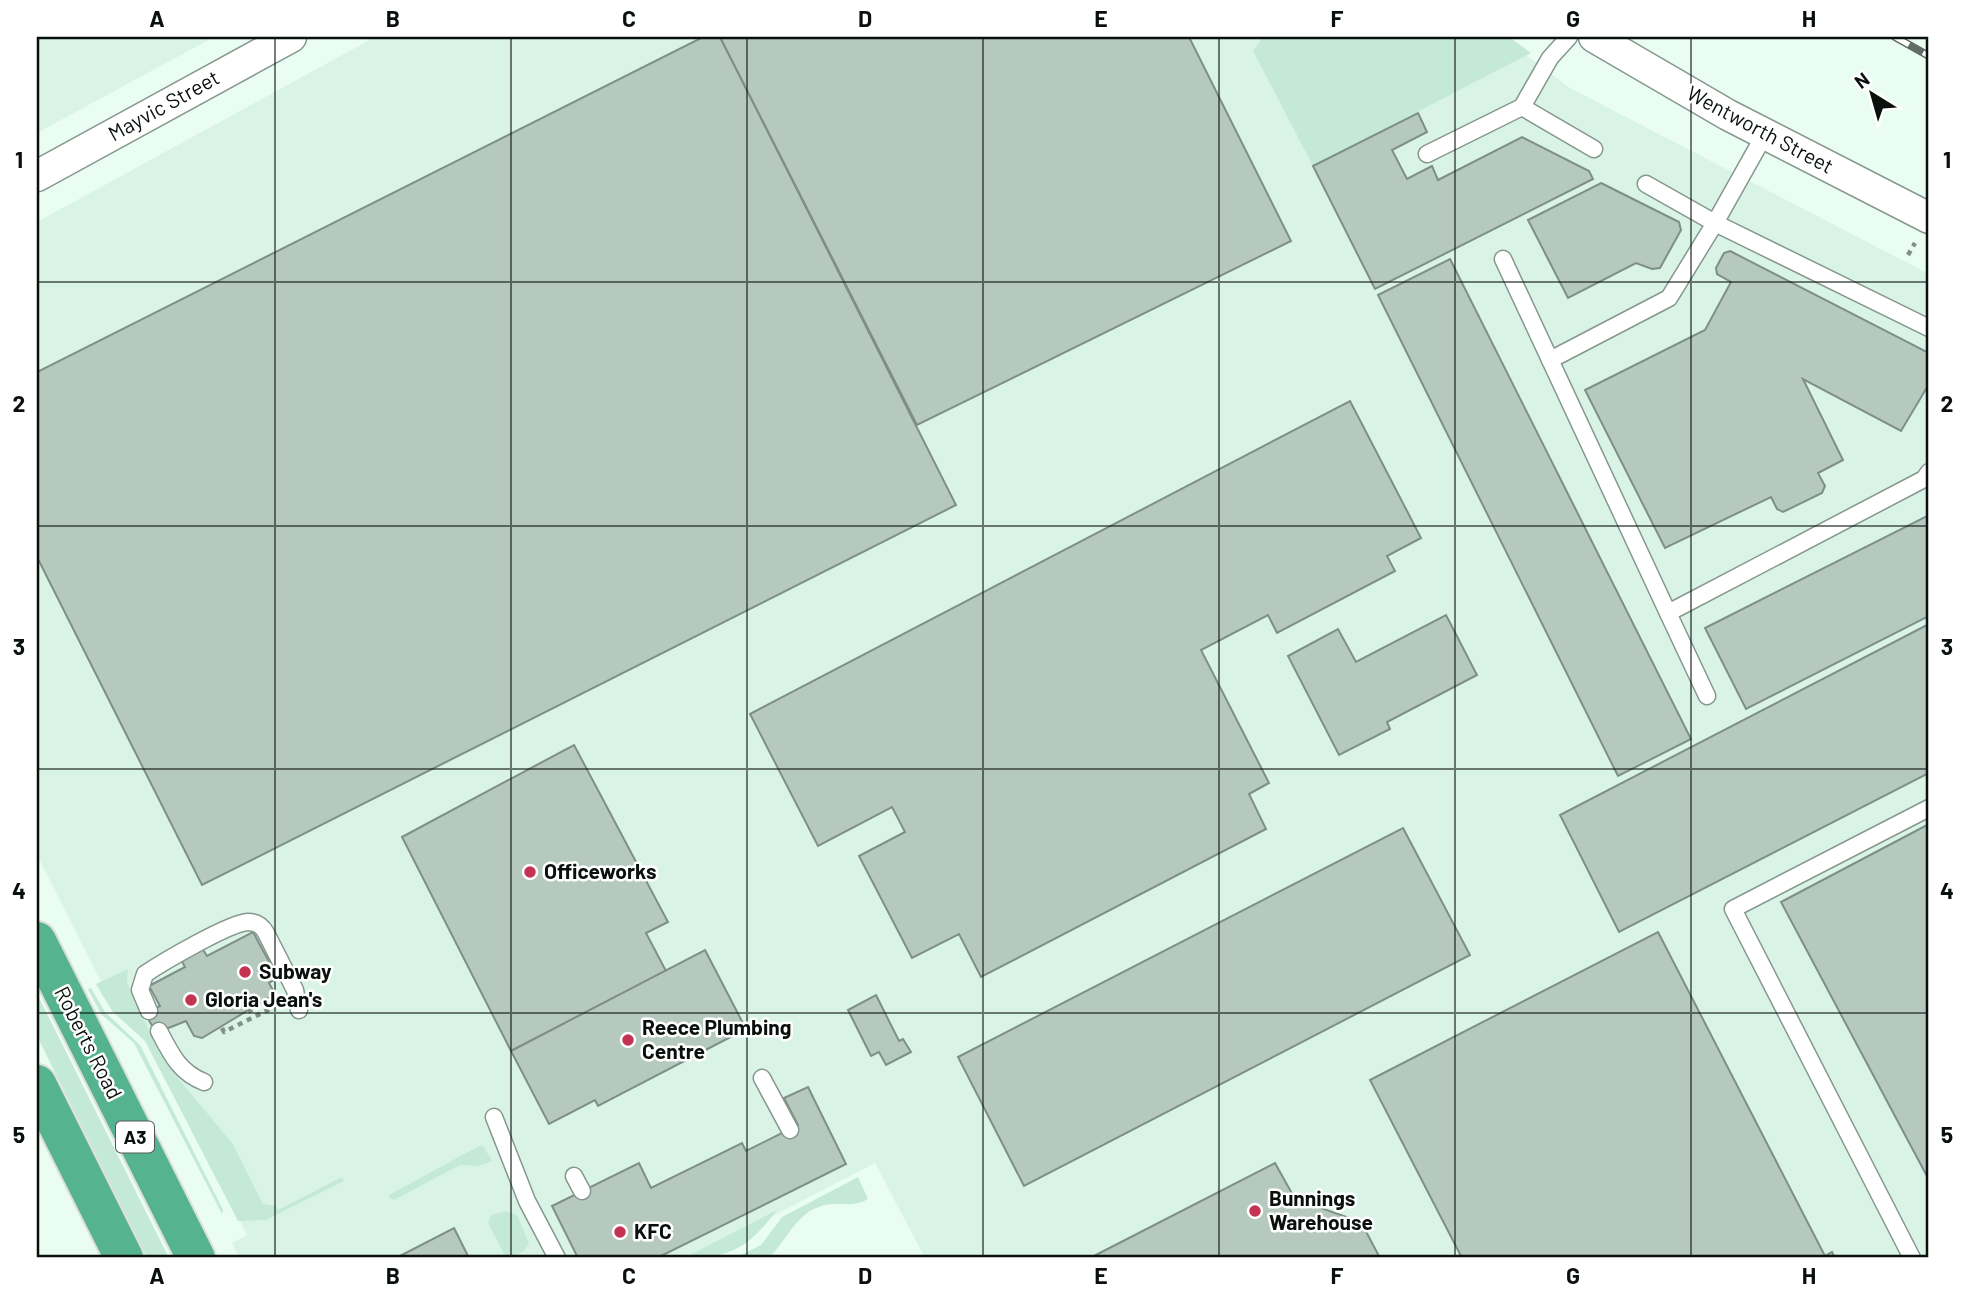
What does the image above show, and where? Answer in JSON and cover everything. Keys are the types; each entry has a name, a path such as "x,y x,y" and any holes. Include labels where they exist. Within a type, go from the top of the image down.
{"highway":[{"name":"Roberts Road","path":"37,940 196,1258"},
{"path":"37,1084 124,1258"}],"street":[{"name":"Mayvic Street","path":"37,176 291,37"},
{"name":"Wentworth Street","path":"1594,37 1632,61 1765,134 1922,230"}],"lane":[{"path":"1427,154 1522,107 1550,58 1569,37"},
{"path":"1522,107 1594,149"},
{"path":"1550,360 1669,298 1716,223 1765,134"},
{"path":"1646,184 1716,223 1929,328"},
{"path":"1503,259 1706,696"},
{"path":"1668,612 1924,479 1929,472"},
{"path":"1912,1258 1732,909 1929,808"},
{"path":"149,1011 140,990 145,974 232,927 253,922 266,933 295,990 299,1010"},
{"path":"159,1031 183,1071 204,1082"},
{"path":"762,1078 790,1130"},
{"path":"494,1117 527,1201 557,1258"},
{"path":"574,1176 582,1191"}],"path":[{"path":"1908,255 1922,230"},
{"path":"250,1008 253,1017"},
{"path":"222,1028 224,1032 272,1008 278,1020"}],"shaded area":[{"path":"37,37 214,37 37,133"},
{"path":"375,37 1502,37 1570,88 1929,274 1929,1258 925,1258 875,1163 692,1258 239,1258 232,1243 247,1235 139,1018 116,1011 37,855 37,222"},
{"path":"1263,37 1509,37 1531,53 1313,166 1253,51"},
{"path":"128,969 127,981 133,999 167,1065 233,1144 263,1204 276,1206 278,1210 342,1177 344,1181 266,1220 238,1221 145,1041 112,1011 96,984"},
{"path":"91,988 105,1012 140,1045 223,1210 222,1214 134,1043 101,1014 88,989"},
{"path":"37,994 169,1258 147,1258 37,1036"},
{"path":"483,1146 492,1161 478,1166 460,1165 394,1200 389,1198 389,1195"},
{"path":"858,1177 868,1199 857,1203 815,1208 800,1220 769,1258 735,1258 761,1245 782,1217"},
{"path":"777,1210 757,1233 738,1248 715,1256 684,1258"},
{"path":"506,1211 517,1215 529,1243 524,1251 510,1258 504,1254 488,1223 491,1215"}],"building":[{"path":"703,37 720,37 956,505 202,885 37,557 37,372"},
{"path":"720,37 1189,37 1291,241 917,425"},
{"path":"1418,113 1427,132 1392,150 1407,179 1432,166 1438,180 1522,137 1589,171 1593,179 1375,289 1313,166"},
{"path":"1601,183 1679,222 1681,230 1660,268 1652,269 1636,263 1568,298 1528,220"},
{"path":"1730,251 1929,353 1929,384 1901,431 1803,379 1843,460 1818,473 1825,486 1822,493 1783,512 1777,509 1771,497 1665,548 1585,390 1705,330 1731,282 1717,274 1716,268 1724,253"},
{"path":"1450,259 1691,739 1618,776 1378,295"},
{"path":"1350,401 1421,538 1387,556 1395,571 1277,633 1268,615 1201,650 1269,783 1249,794 1266,829 981,977 959,934 912,958 859,856 905,832 892,807 818,846 750,714"},
{"path":"1929,515 1929,616 1746,709 1705,628"},
{"path":"1446,615 1477,675 1387,722 1390,729 1339,755 1288,656 1338,629 1356,662"},
{"path":"1929,624 1929,773 1619,932 1560,815"},
{"name":"Officeworks","path":"574,745 668,922 646,933 666,971 511,1051 402,837"},
{"path":"1929,824 1929,1180 1781,902"},
{"path":"1403,828 1470,955 1024,1186 958,1057"},
{"path":"253,932 278,978 269,983 275,994 202,1038 194,1036 186,1021 156,1033 145,1013 160,1006 149,986 185,967 179,956 200,945 207,956"},
{"path":"1658,932 1825,1256 1832,1252 1835,1258 1462,1258 1370,1080"},
{"name":"Reece Plumbing Centre","path":"705,950 746,1029 598,1106 595,1100 549,1124 511,1051"},
{"path":"876,995 899,1041 903,1039 911,1052 886,1065 879,1052 871,1056 848,1010"},
{"path":"808,1087 846,1164 657,1258 578,1258 552,1206 639,1163 651,1188 742,1143 746,1151 798,1125 784,1098"},
{"name":"Bunnings Warehouse","path":"1275,1163 1295,1199 1361,1222 1380,1258 1090,1258"},
{"path":"454,1228 469,1258 396,1258"}],"railway":[{"path":"1895,37 1929,56"}],"place":[{"name":"Officeworks","path":"530,872"},
{"name":"Subway","path":"245,972"},
{"name":"Gloria Jean's","path":"191,1000"},
{"name":"Reece Plumbing Centre","path":"628,1040"},
{"name":"Bunnings Warehouse","path":"1255,1211"},
{"name":"KFC","path":"620,1232"}]}
